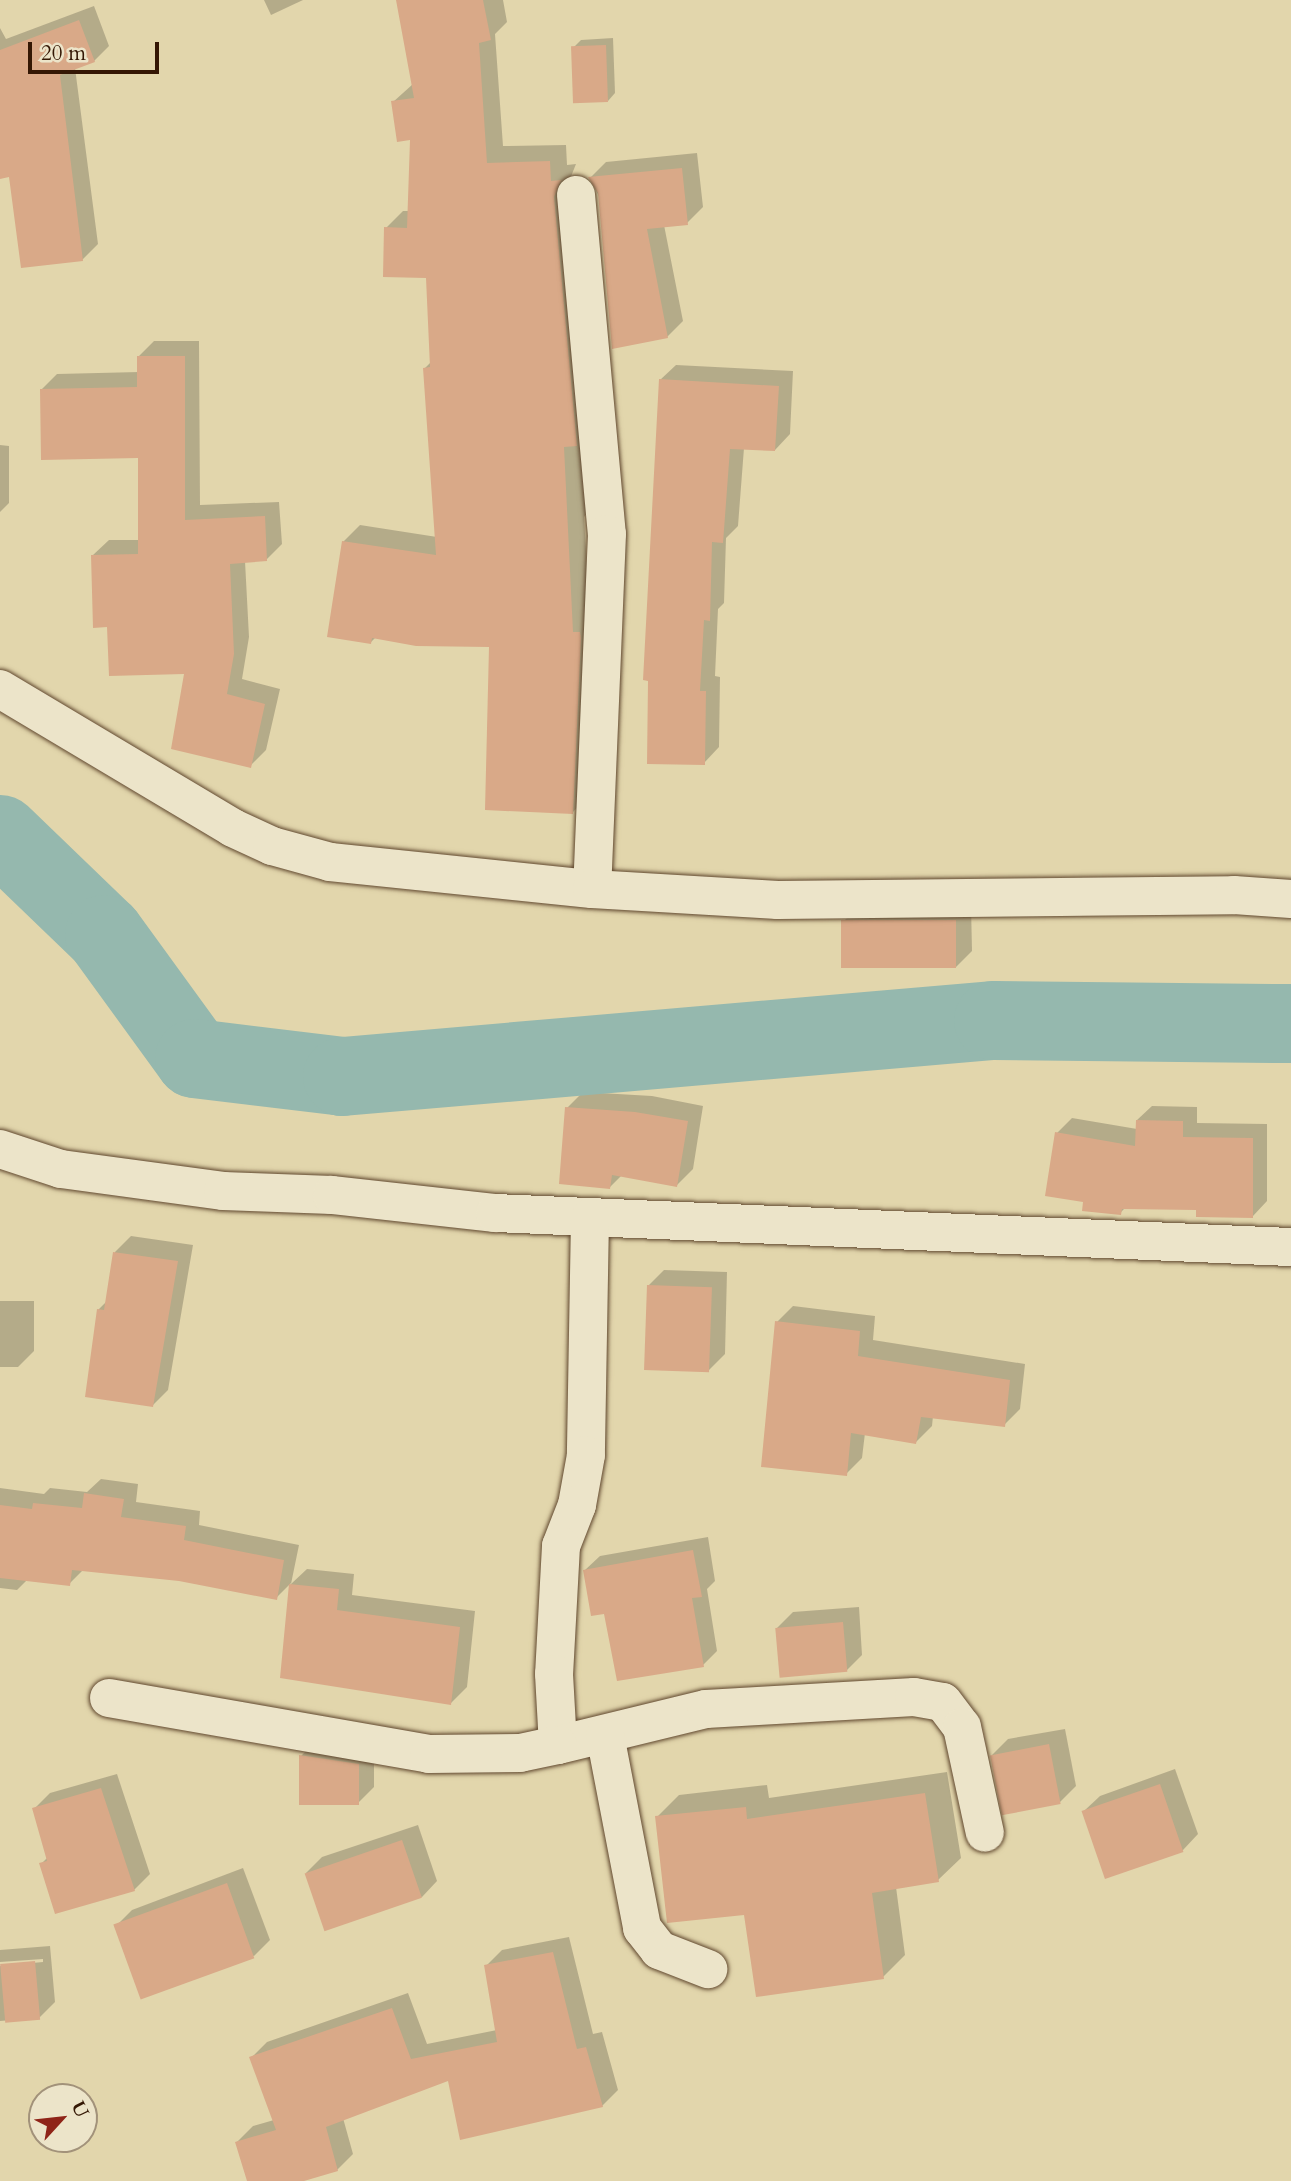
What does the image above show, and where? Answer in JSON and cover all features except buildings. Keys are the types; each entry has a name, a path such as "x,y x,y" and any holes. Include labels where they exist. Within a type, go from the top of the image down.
{"street":[{"path":"576,195 607,534 592,889"},
{"path":"0,689 233,828 272,846 330,862 592,889 778,900 1234,895 1291,899"},
{"path":"0,1149 61,1170 223,1191 332,1195 495,1213 1291,1247"},
{"path":"558,1745 554,1674 561,1546 576,1505 586,1455 590,1218"},
{"path":"109,1698 429,1754 520,1752 605,1735 706,1709 914,1697 943,1702 962,1727 985,1833"},
{"path":"605,1735 642,1928 659,1950 708,1969"}],"waterway":[{"path":"0,834 104,934 194,1058 342,1076 993,1020 1291,1023"}]}
